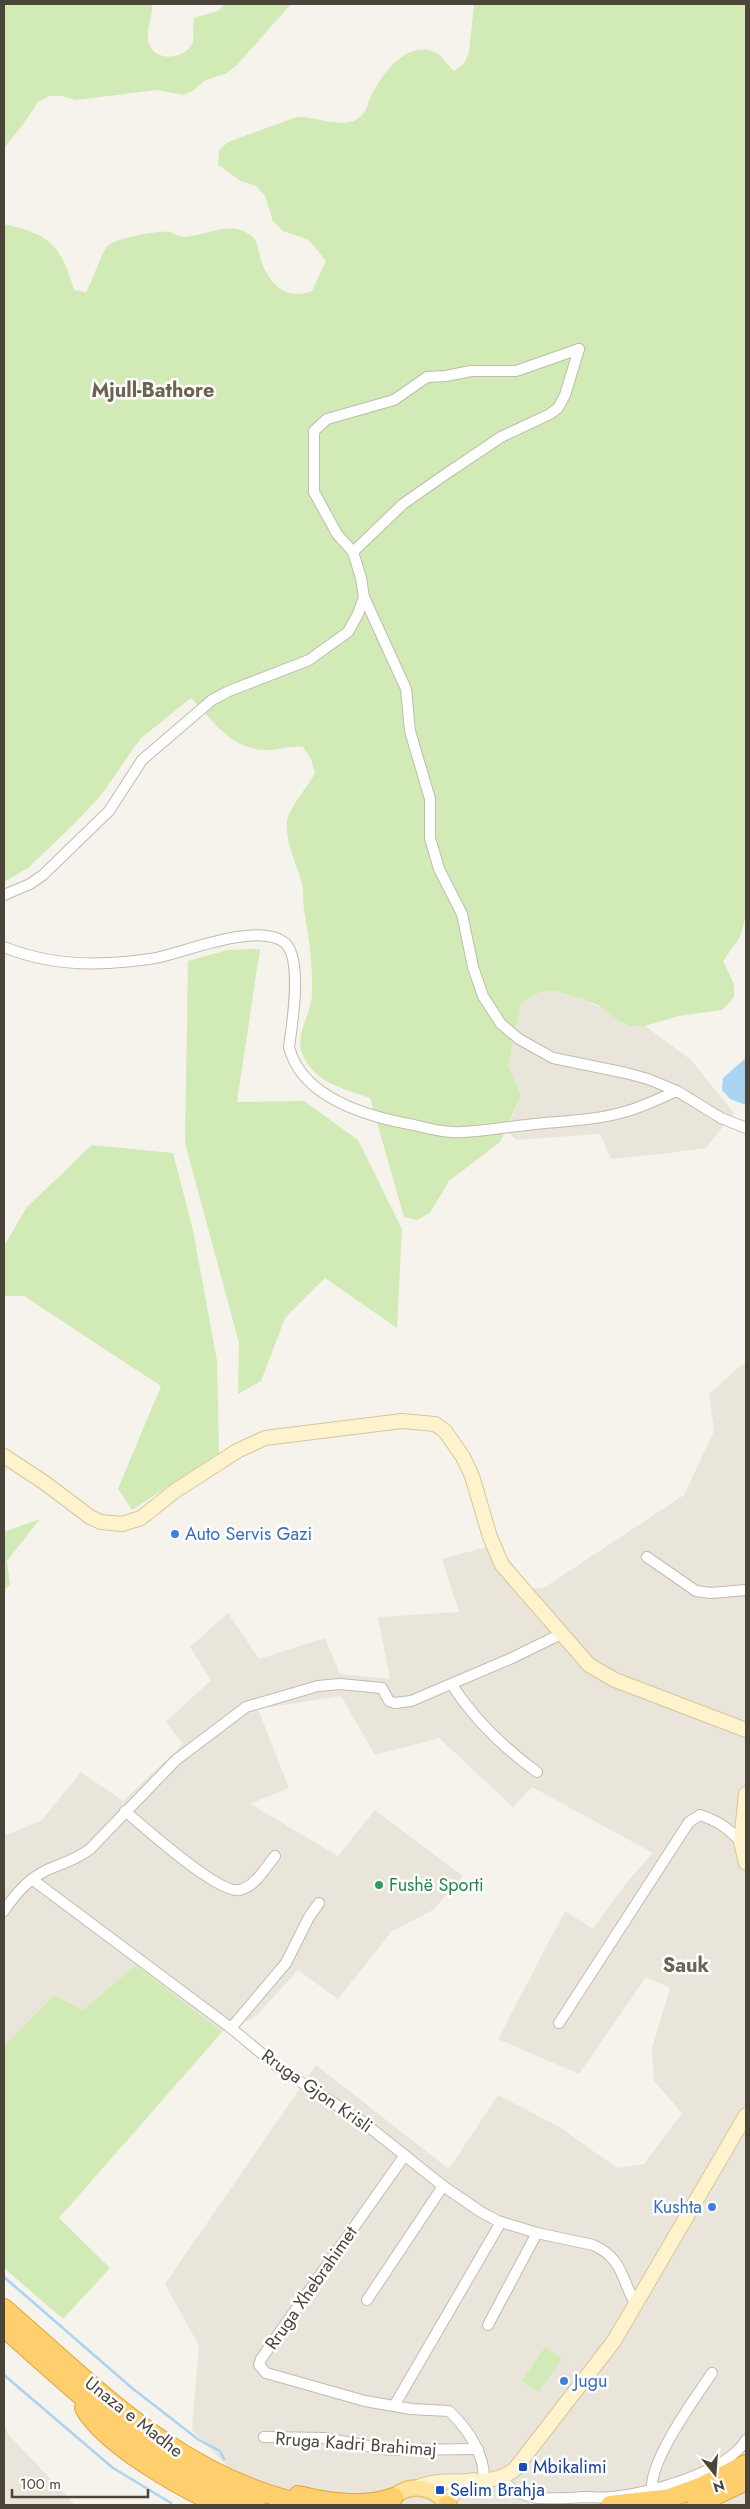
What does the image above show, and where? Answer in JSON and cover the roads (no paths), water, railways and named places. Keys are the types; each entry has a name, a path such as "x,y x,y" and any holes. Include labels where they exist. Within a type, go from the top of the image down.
{"highway":[{"name":"Unaza e Madhe","path":"4,2308 155,2437 209,2470 262,2493 310,2505"},
{"name":"Unaza e Madhe","path":"4,2328 133,2439 166,2463 219,2492 256,2505"},
{"path":"71,2386 86,2412 101,2429 129,2452 175,2482 222,2505"},
{"path":"121,2409 152,2424 242,2476 279,2490 310,2498 346,2503 390,2502"},
{"path":"610,2505 655,2498 671,2499 720,2478 746,2464"},
{"path":"696,2505 746,2483"},
{"path":"714,2505 746,2483"},
{"path":"651,2497 671,2499"}],"main road":[{"path":"390,2502 403,2491 416,2488 435,2492 447,2504"}],"street":[{"path":"353,552 403,504 501,437 550,414 558,408 565,395 578,349 516,371 471,371 428,377 394,400 345,412 326,419 314,431 314,492 337,534 353,552 362,578 364,597 406,689 410,731 430,799 430,838 439,869 462,914 473,967 483,996 502,1024 519,1039 553,1058 626,1072 677,1091 722,1118 746,1128"},
{"path":"4,895 30,884 43,875 109,811 142,760 212,700 237,687 309,660 326,650 348,632 358,614 364,597"},
{"path":"4,947 19,953 62,962 106,963 157,958 238,937 266,936 277,938 286,944 291,954 296,991 289,1047 291,1056 316,1087 331,1099 350,1108 391,1121 442,1131 463,1132 572,1122 624,1112 677,1091"},
{"path":"4,1456 45,1483 90,1517 101,1522 122,1524 141,1518 170,1494 231,1456 265,1438 280,1435 330,1432 402,1421 435,1424 445,1431 463,1457 472,1476 490,1537 502,1565 589,1665 603,1675 746,1730"},
{"path":"647,1557 696,1591 711,1593 746,1590"},
{"path":"4,1911 18,1892 33,1880 48,1870 76,1860 90,1849 176,1760 246,1707 318,1686 340,1684 382,1688 389,1701 395,1703 411,1701 561,1634"},
{"path":"452,1684 509,1752 537,1772"},
{"path":"746,1794 741,1842 746,1863"},
{"path":"125,1811 205,1876 229,1889 238,1891 248,1886 275,1856"},
{"path":"559,2023 689,1822 700,1816 708,1818 725,1826 741,1842"},
{"name":"Rruga Gjon Krisli","path":"33,1880 231,2028 278,2068 363,2122 443,2186 481,2212 501,2222 537,2233 593,2245 606,2250 615,2260 636,2305"},
{"path":"231,2028 286,1962 309,1917 319,1903"},
{"path":"416,2488 436,2481 478,2481 501,2477 511,2473 520,2464 614,2341 746,2115"},
{"name":"Rruga Xhebrahimet","path":"405,2155 265,2352 259,2364 266,2372 335,2393 394,2406 450,2411 472,2438 478,2449 483,2467 478,2481"},
{"path":"366,2300 443,2186"},
{"path":"394,2406 501,2222"},
{"path":"488,2326 537,2233"},
{"path":"651,2497 653,2474 670,2438 712,2373"},
{"name":"Rruga Kadri Brahimaj","path":"264,2437 324,2438 390,2450 478,2449"},
{"path":"501,2477 508,2487 518,2494 545,2498 651,2497 732,2457 746,2440"},
{"path":"447,2504 459,2489 478,2481"}],"water":[{"path":"746,1058 746,1105 730,1099 722,1090 723,1078"}],"waterway":[{"path":"4,2277 132,2388 199,2440 220,2451 224,2459"},
{"path":"4,2375 113,2468 171,2503"}],"place":[{"name":"Auto Servis Gazi","path":"175,1534"},
{"name":"Fushë Sporti","path":"379,1885"},
{"name":"Kushta","path":"712,2207"},
{"name":"Jugu","path":"564,2381"},
{"name":"Mbikalimi","path":"523,2467"},
{"name":"Selim Brahja","path":"440,2490"}],"district":[{"name":"Mjull-Bathore","path":"153,390"},
{"name":"Sauk","path":"686,1965"}]}
